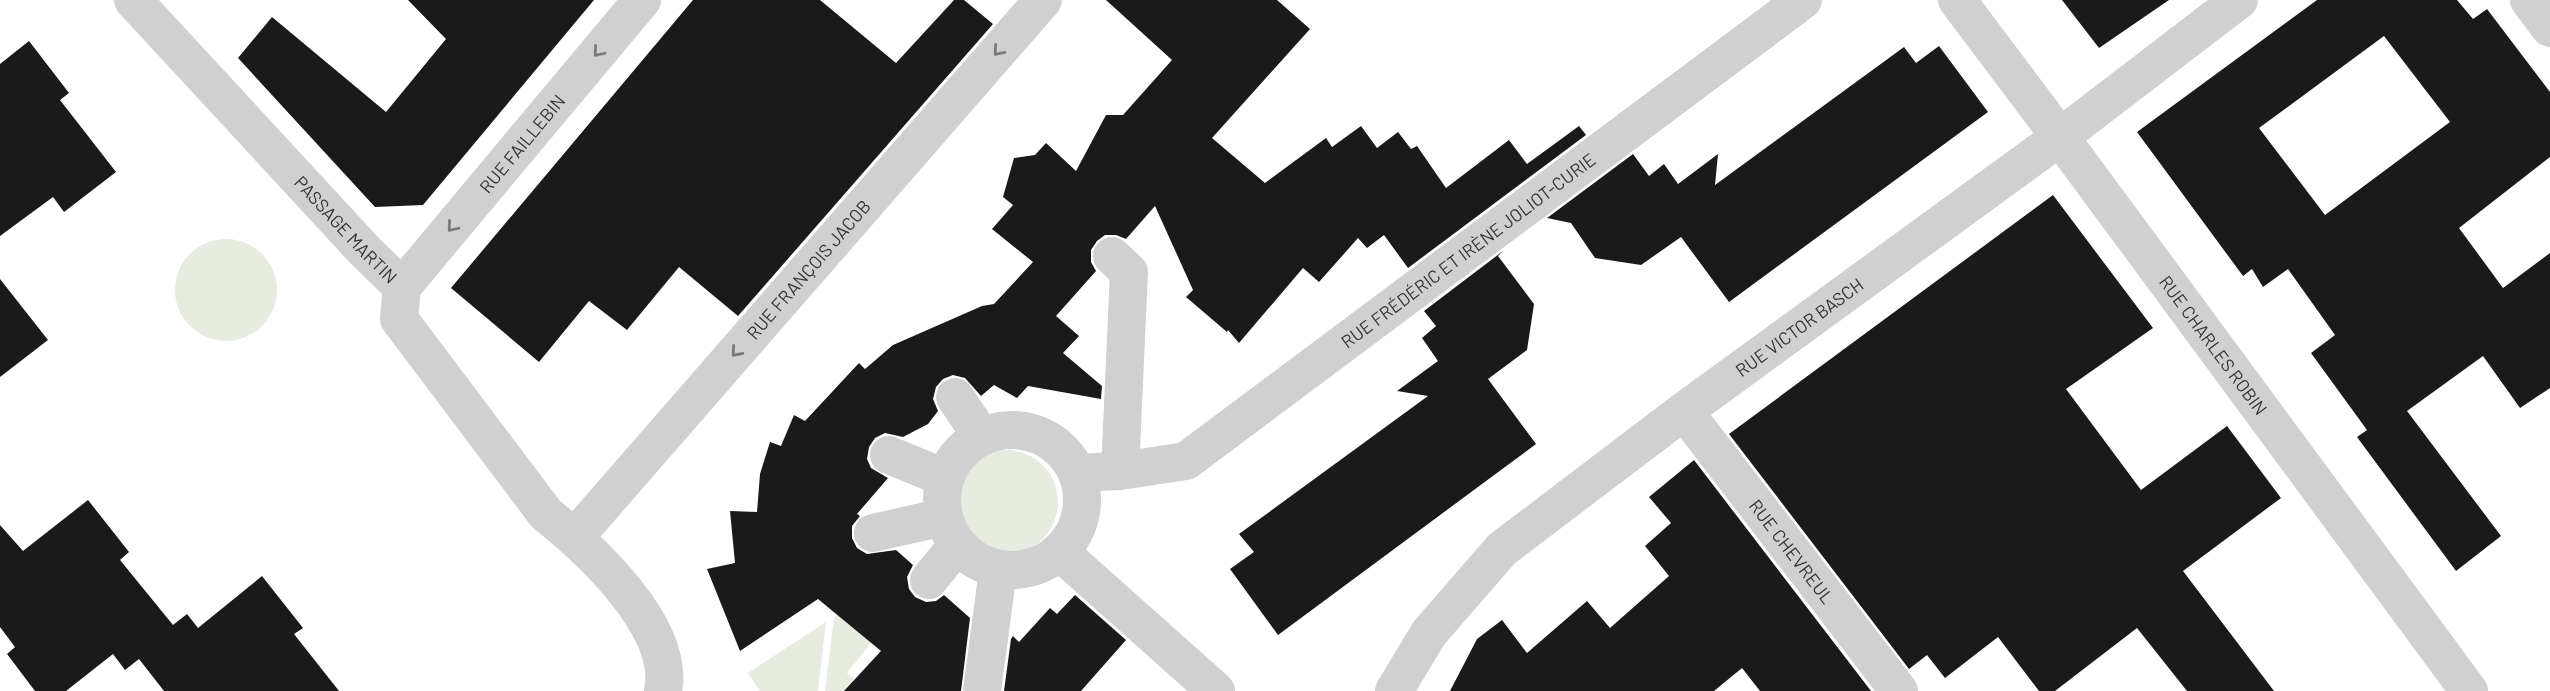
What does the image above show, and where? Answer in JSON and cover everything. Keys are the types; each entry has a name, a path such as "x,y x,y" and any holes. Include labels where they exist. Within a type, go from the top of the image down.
{"street":[{"name":"PASSAGE MARTIN","path":"133,0 365,251 402,287 398,320 546,514 575,537 632,600 653,632 664,657 663,691"},
{"name":"RUE FAILLEBIN","path":"402,287 642,0"},
{"name":"RUE FRANÇOIS JACOB","path":"575,537 1043,0"},
{"name":"RUE FRÉDÉRIC ET IRÈNE JOLIOT-CURIE","path":"1077,473 1120,471 1186,461 1803,0"},
{"name":"RUE CHARLES ROBIN","path":"1956,0 2469,691"},
{"name":"RUE VICTOR BASCH","path":"1394,691 1429,633 1502,549 1684,411 2060,137 2239,0"},
{"path":"2529,0 2550,28"},
{"path":"1112,256 1129,272 1120,471"},
{"path":"955,397 982,437"},
{"name":"RUE CHEVREUL","path":"1684,411 1899,691"},
{"path":"1009,430 1037,435 1061,450 1077,473 1082,501 1077,529 1060,552 1031,569 998,569 975,561 951,531 941,497 945,478 959,454 982,437 1009,430"},
{"path":"889,455 945,478"},
{"path":"873,533 951,531"},
{"path":"929,580 951,531"},
{"path":"1060,552 1216,691"},
{"path":"982,691 998,569"}],"shaded area":[{"path":"226,239 255,247 269,261 277,290 269,319 255,333 226,341 197,333 183,319 175,290 183,261 197,247"},
{"path":"1006,450 1026,454 1043,465 1054,482 1058,502 1054,522 1043,539 1026,550 1006,554 986,550 969,539 958,522 954,502 958,482 969,465 986,454"},
{"path":"868,593 871,643 847,673 868,691 825,691 834,618"},
{"path":"826,622 818,691 760,691 748,673"}],"building":[{"path":"408,0 594,0 423,205 375,207 238,58 272,17 386,112 446,39"},
{"path":"693,0 820,0 896,63 954,0 964,0 993,24 738,316 679,267 627,330 589,301 539,362 451,288"},
{"path":"1106,0 1277,0 1310,29 1212,138 1265,183 1326,138 1332,147 1361,126 1377,148 1398,132 1411,149 1417,146 1446,188 1509,140 1527,164 1579,126 1586,135 1408,268 1384,235 1367,248 1358,238 1319,282 1303,268 1239,343 1228,330 1227,332 1186,297 1193,290 1155,206 1126,239 1105,235 1091,250 1091,262 1096,271 1056,316 1079,336 1063,353 1102,386 1101,399 1028,386 1017,398 994,385 981,396 965,378 953,375 943,379 936,387 933,399 938,411 928,424 903,437 885,433 875,438 869,447 867,459 871,468 888,478 857,514 860,516 852,526 852,538 857,548 867,554 896,550 913,565 907,577 909,589 915,597 926,602 936,601 944,595 970,618 961,691 844,691 881,651 818,599 740,651 707,569 735,563 730,511 757,512 760,474 770,442 781,446 794,415 805,421 859,363 865,369 893,345 982,306 994,304 1033,262 992,229 1013,205 1003,197 1014,158 1035,155 1046,143 1076,171 1106,115 1123,115 1172,60"},
{"path":"2062,0 2169,0 2099,48"},
{"path":"2317,0 2457,0 2473,19 2487,9 2550,92 2550,157 2459,228 2503,288 2550,253 2550,388 2520,408 2483,356 2407,411 2501,536 2456,571 2357,437 2367,430 2311,353 2335,335 2288,269 2263,287 2252,269 2243,276 2137,132","holes":["2384,36 2450,122 2325,215 2259,128"]},
{"path":"29,41 69,93 60,100 116,172 64,212 53,197 0,236 0,64"},
{"path":"1939,46 1988,112 1729,302 1681,237 1641,265 1595,258 1571,223 1547,218 1633,154 1649,176 1664,164 1678,184 1718,154 1715,185 1904,47 1916,63"},
{"path":"2053,195 2153,328 2066,389 2141,490 2227,426 2281,498 2183,571 2274,691 2187,691 2137,628 2055,691 2039,691 1998,637 1945,678 1927,655 1909,669 1729,434"},
{"path":"1503,251 1498,256 1534,304 1527,350 1488,379 1536,444 1278,635 1230,569 1254,552 1239,534 1428,396 1397,391 1438,361 1422,338 1436,326 1424,311"},
{"path":"0,279 48,340 0,377"},
{"path":"1694,460 1871,691 1760,691 1742,668 1714,691 1450,691 1477,639 1502,620 1527,653 1587,601 1610,628 1669,576 1645,546 1671,523 1649,497"},
{"path":"88,500 129,552 120,560 173,625 187,614 198,628 262,576 303,628 294,634 339,691 164,691 139,659 125,670 113,654 66,691 35,691 7,654 15,647 0,627 0,525 23,551"},
{"path":"1075,595 1126,640 1081,691 1004,691 1013,636 1019,642 1050,608 1057,614"}]}
